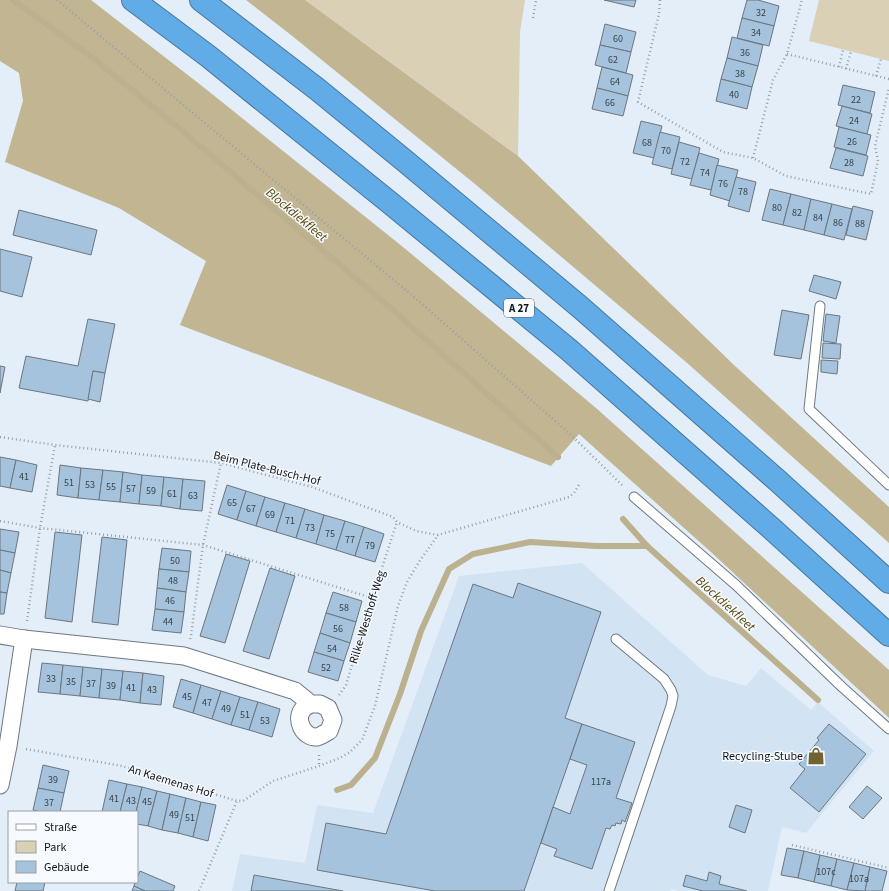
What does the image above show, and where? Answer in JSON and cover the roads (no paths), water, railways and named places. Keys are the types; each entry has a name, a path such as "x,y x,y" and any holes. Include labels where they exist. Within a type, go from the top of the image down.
{"highway":[{"name":"A 27","path":"133,0 208,56 568,349 765,522 889,635"},
{"path":"201,0 317,89 574,302 778,481 889,582"}],"street":[{"path":"0,635 24,639 184,656 295,691 311,704 320,704 328,708 333,720 329,731 318,737 308,735 301,728 300,718 303,709 311,704"},
{"path":"0,785 8,746 24,639"}],"lane":[{"path":"820,306 809,410 889,485"},
{"path":"634,497 736,584 842,687 889,728"},
{"path":"609,891 671,706 672,696 671,690 664,679 616,639"}],"waterway":[{"name":"Blockdiekfleet","path":"13,0 93,58 174,124 386,304 558,457"},
{"name":"Blockdiekfleet","path":"623,519 647,546 818,700"},
{"path":"337,790 351,785 375,758 400,694 421,631 449,569 473,554 530,542 596,546 647,546"}],"place":[{"name":"Recycling-Stube","path":"816,756"}]}
